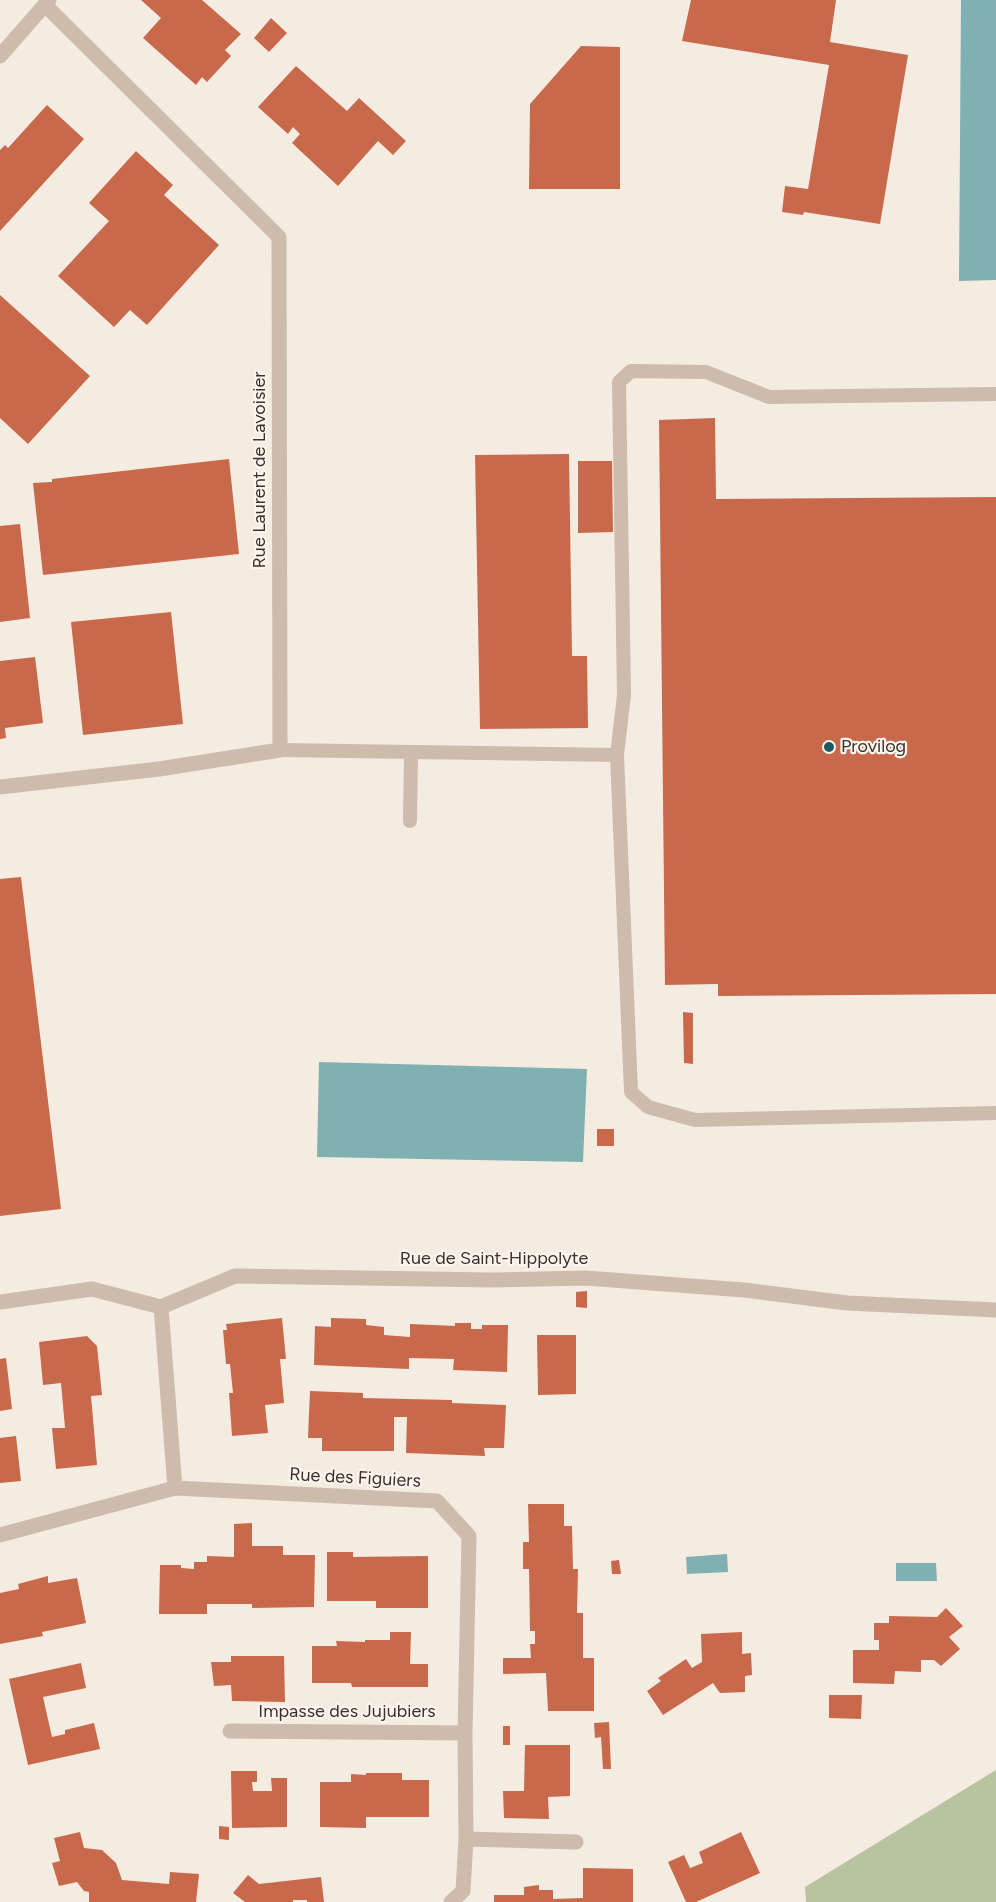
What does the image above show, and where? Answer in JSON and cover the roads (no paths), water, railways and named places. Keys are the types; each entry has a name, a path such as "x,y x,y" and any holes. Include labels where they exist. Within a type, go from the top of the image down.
{"street":[{"path":"0,56 47,3"},
{"name":"Rue Laurent de Lavoisier","path":"47,3 279,237 280,750"},
{"path":"0,787 159,769 280,750"},
{"name":"Rue de Saint-Hippolyte","path":"161,1307 236,1276 492,1280 586,1278 744,1290 847,1303 996,1310"},
{"path":"0,1302 92,1289 161,1307 175,1488"},
{"name":"Rue des Figuiers","path":"0,1535 175,1488 437,1501 469,1536 465,1733 466,1839 463,1891 451,1902"},
{"name":"Impasse des Jujubiers","path":"230,1731 465,1733"},
{"path":"466,1839 576,1842"}],"lane":[{"path":"996,394 769,397 706,372 631,371 625,376 620,382 624,695 617,755 630,1092 648,1107 695,1120 996,1113"},
{"path":"280,750 617,755"},
{"path":"410,821 411,752"}],"water":[{"path":"961,0 996,0 996,280 959,281"},
{"path":"319,1062 587,1069 583,1162 317,1157"},
{"path":"727,1554 728,1572 687,1574 686,1557"},
{"path":"896,1563 936,1563 937,1581 896,1581"}],"place":[{"name":"Provilog","path":"829,747"}]}
